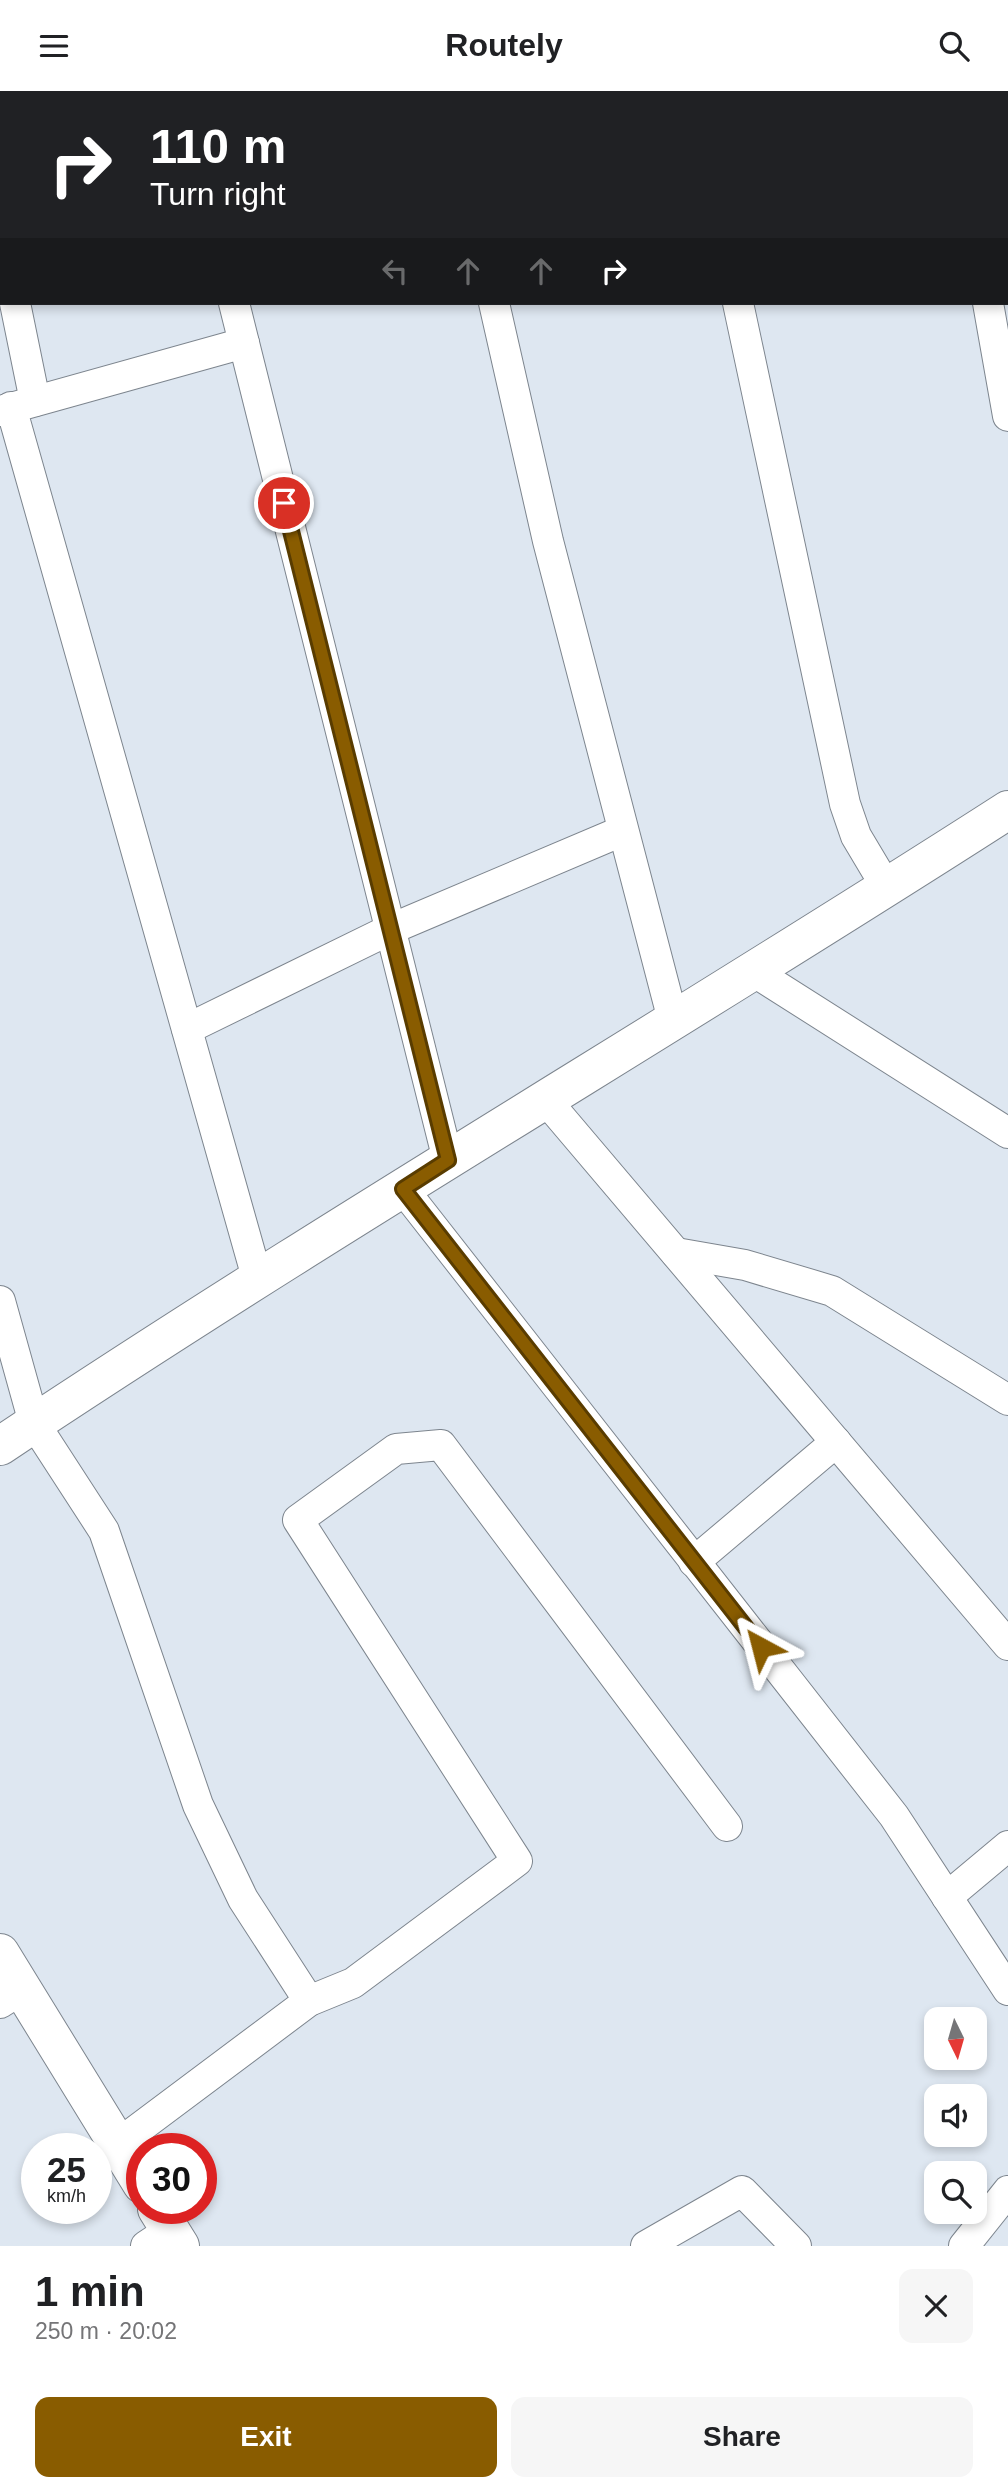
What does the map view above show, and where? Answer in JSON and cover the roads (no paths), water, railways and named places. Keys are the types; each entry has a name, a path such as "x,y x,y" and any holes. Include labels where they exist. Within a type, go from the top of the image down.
{"main road":[{"path":"0,1446 673,1020 887,888 1000,825"},
{"path":"0,1952 11,1996 126,2157"}],"street":[{"path":"15,305 15,406 258,1281"},
{"path":"234,305 448,1160"},
{"path":"494,305 548,541 673,1020"},
{"path":"738,305 845,804 856,836 887,888"},
{"path":"988,305 1008,416"},
{"path":"15,406 244,343"},
{"path":"187,1029 391,929 622,831"},
{"path":"753,971 1008,1133"},
{"path":"545,1100 1008,1645"},
{"path":"403,1189 894,1816 1008,1990"},
{"path":"676,1253 745,1265 832,1291 1008,1401"},
{"path":"0,1301 34,1423 104,1531 198,1805 243,1899 309,2001"},
{"path":"694,1562 836,1442"},
{"path":"118,2144 309,2001 353,1983 517,1861 298,1520 396,1449 441,1445 727,1826"},
{"path":"947,1897 1008,1846"},
{"path":"646,2246 742,2191 796,2246"},
{"path":"964,2246 1008,2191"}]}
